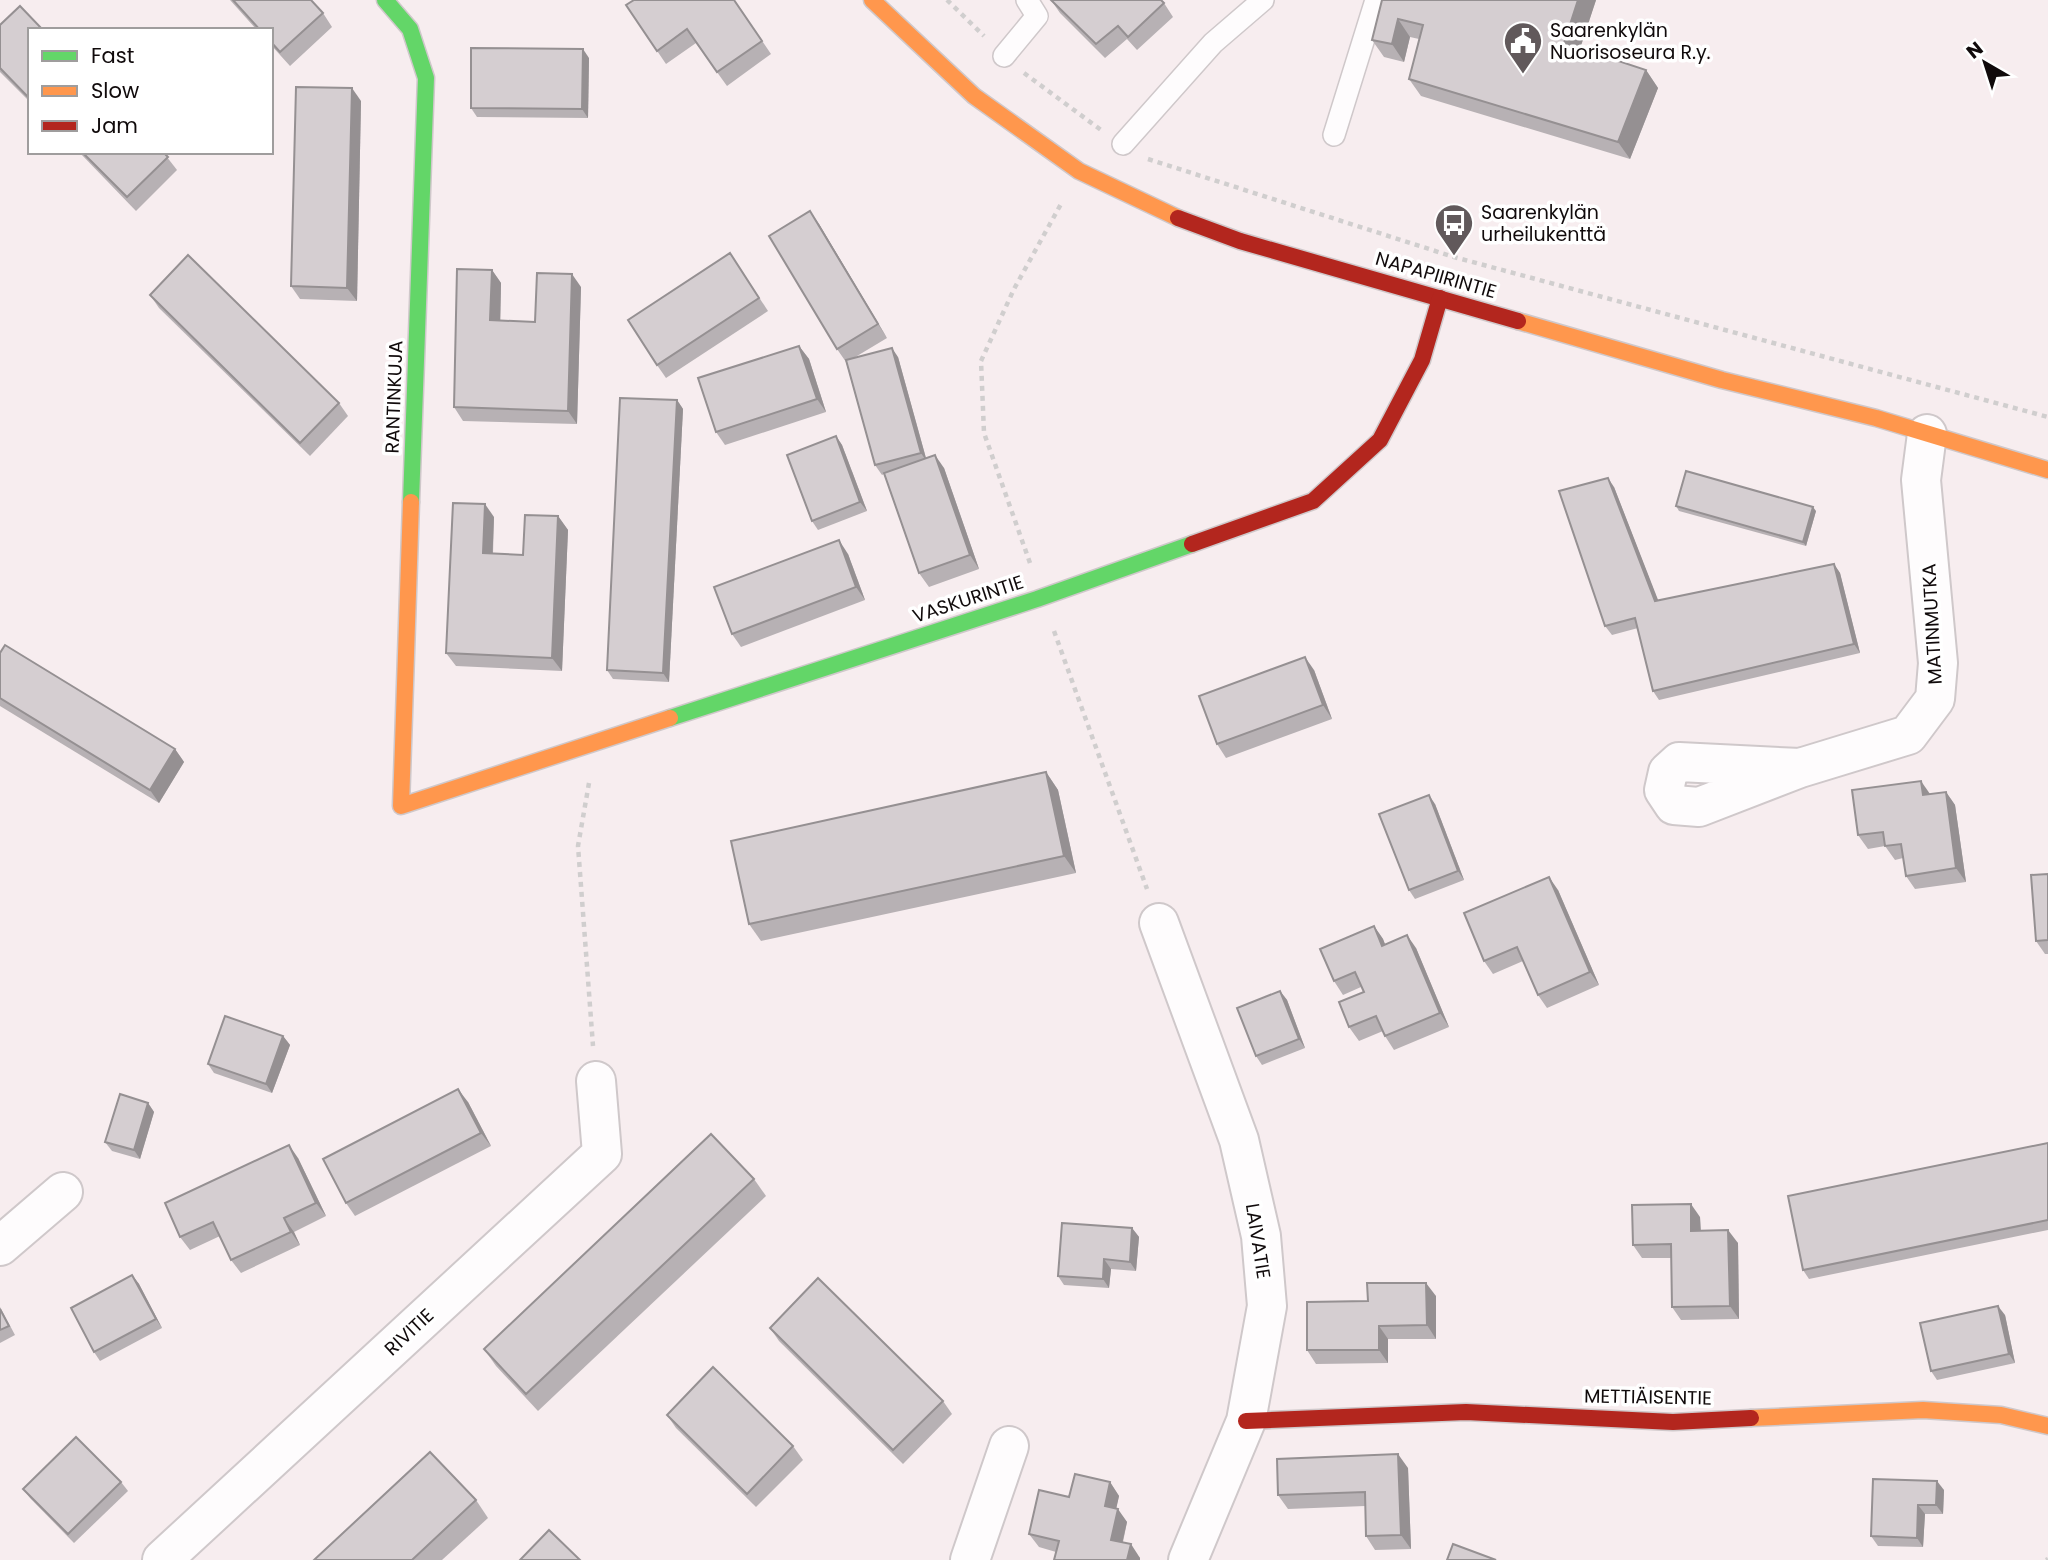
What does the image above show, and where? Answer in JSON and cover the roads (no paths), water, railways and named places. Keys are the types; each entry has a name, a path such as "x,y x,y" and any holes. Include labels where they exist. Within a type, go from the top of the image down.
{"street":[{"name":"RANTINKUJA","path":"386,0 410,29 425,78 401,806"},
{"name":"NAPAPIIRINTIE","path":"872,0 974,96 1079,171 1164,213 1240,241 1722,380 1875,418 2048,470"},
{"name":"VASKURINTIE","path":"401,806 1042,597 1313,501 1380,440 1422,360 1440,298"},
{"name":"MATINMUTKA","path":"1800,768 1908,735 1936,699 1938,663 1920,480 1927,434"},
{"name":"LAIVATIE","path":"1159,923 1239,1140 1261,1236 1267,1306 1246,1422 1188,1560"},
{"name":"RIVITIE","path":"162,1560 602,1154 596,1082"},
{"path":"0,1246 63,1192"},
{"name":"METTIÄISENTIE","path":"1246,1422 1466,1412 1673,1422 1923,1410 2001,1415 2048,1426"},
{"path":"971,1560 1009,1446"}],"lane":[{"path":"1004,56 1037,16 1027,0"},
{"path":"1123,144 1213,43 1263,0"},
{"path":"1334,135 1376,0"}],"place":[{"name":"Saarenkylän Nuorisoseura R.y.","path":"1523,75"},
{"name":"Saarenkylän urheilukenttä","path":"1454,257"}]}
